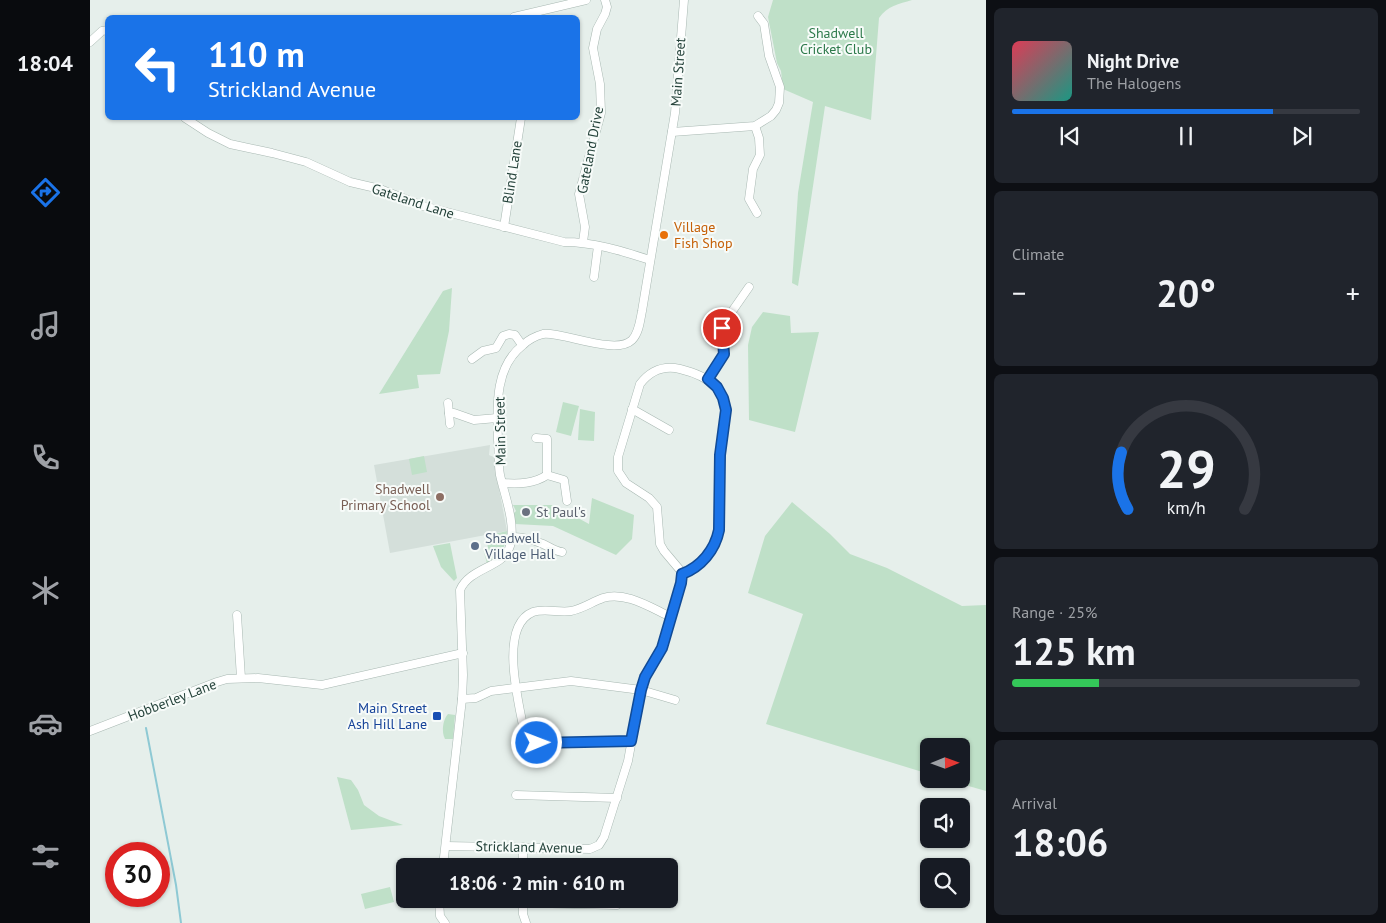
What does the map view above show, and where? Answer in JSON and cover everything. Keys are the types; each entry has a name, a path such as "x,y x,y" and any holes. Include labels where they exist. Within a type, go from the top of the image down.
{"street":[{"path":"526,15 586,0"},
{"name":"Gateland Drive","path":"583,242 585,227 580,194 601,112 600,84 593,48 597,30 607,7 605,0"},
{"name":"Main Street","path":"511,537 508,509 499,467 497,418 499,391 506,366 522,345 545,334 596,343 622,344 631,341 639,327 672,132 684,0"},
{"path":"672,132 755,126 771,116 776,110 779,103 779,80 772,68 764,24 758,16"},
{"path":"90,42 105,30"},
{"name":"Gateland Lane","path":"187,120 230,144 290,157 322,168 350,182 380,190 423,206 564,242 583,242 650,260"},
{"name":"Blind Lane","path":"504,227 521,120"},
{"path":"755,126 759,138 760,155 754,169 749,199 756,212"},
{"path":"594,277 598,246"},
{"path":"708,379 724,354 722,332 724,323 748,288"},
{"path":"471,360 483,351 496,348 503,336 509,334 515,335 522,345"},
{"path":"662,368 680,369 708,379 717,387 723,398 726,410 720,455 719,530 711,552 691,570 682,574 660,544 659,513 654,502 626,483 618,471 618,457 632,409 640,384 645,377 662,368"},
{"path":"448,403 450,424"},
{"path":"632,409 669,430"},
{"path":"449,413 474,420 497,418"},
{"path":"502,484 522,484 540,480 546,475 547,439 536,438"},
{"path":"546,475 564,480 566,501"},
{"path":"444,858 462,699 463,653 460,604 462,585 472,576 500,560 510,545 511,537 520,536 543,544 555,551 562,552"},
{"name":"Strickland Avenue","path":"446,846 590,849 602,841 628,761 641,690 650,669 660,655 682,574"},
{"path":"631,741 533,742 528,739 524,731 513,662 514,640 522,621 534,612 574,611 606,597 620,596 671,617"},
{"path":"237,614 241,678"},
{"name":"Hobberley Lane","path":"90,732 217,682 241,678 258,678 322,684 463,653"},
{"path":"462,699 476,698 491,691 571,681 641,690 675,700"},
{"path":"516,796 617,798"},
{"path":"523,847 523,858"},
{"path":"440,908 440,916 444,923"},
{"path":"523,908 526,923"}],"shaded area":[{"name":"Shadwell Primary School","path":"490,445 489,455 496,458 497,478 507,531 390,553 374,465"}],"green space":[{"name":"Shadwell Cricket Club","path":"773,0 912,0 890,8 879,18 871,120 825,106 798,286 792,283 798,193 813,102 783,89 781,71 777,63 768,17"},
{"path":"452,288 449,331 440,374 417,375 419,388 379,394 443,291"},
{"path":"763,312 790,316 791,333 819,332 795,432 749,420 748,345 752,327"},
{"path":"563,402 579,406 571,436 556,432"},
{"path":"580,409 595,412 594,441 578,440"},
{"path":"424,456 427,472 412,475 409,459"},
{"path":"592,498 634,515 632,539 616,555 553,526 515,524 514,513 516,511 513,505 554,505 589,524"},
{"path":"792,502 830,534 850,554 887,568 962,606 986,605 986,791 970,786 970,738 920,738 920,771 766,724 803,614 748,593 765,536"},
{"path":"507,531 506,542 502,550 487,563 483,549 488,548 486,536"},
{"path":"450,543 457,578 454,581 441,567 433,546"},
{"path":"448,714 455,715 453,739 445,739 443,733 444,722"},
{"path":"337,777 351,780 358,790 364,805 379,816 403,825 351,830"},
{"path":"390,887 394,902 365,909 361,894"}],"waterway":[{"path":"146,728 176,885 181,923"}],"place":[{"name":"Village Fish Shop","path":"664,235"},
{"name":"Shadwell Primary School","path":"440,497"},
{"name":"St Paul's","path":"526,512"},
{"name":"Shadwell Village Hall","path":"475,546"},
{"name":"Main Street Ash Hill Lane","path":"437,716"}],"route":[{"path":"537,743 631,741 641,690 645,677 660,655 682,574 691,570 711,552 719,530 720,455 726,410 723,398 717,387 708,379 724,354 722,328"}]}
